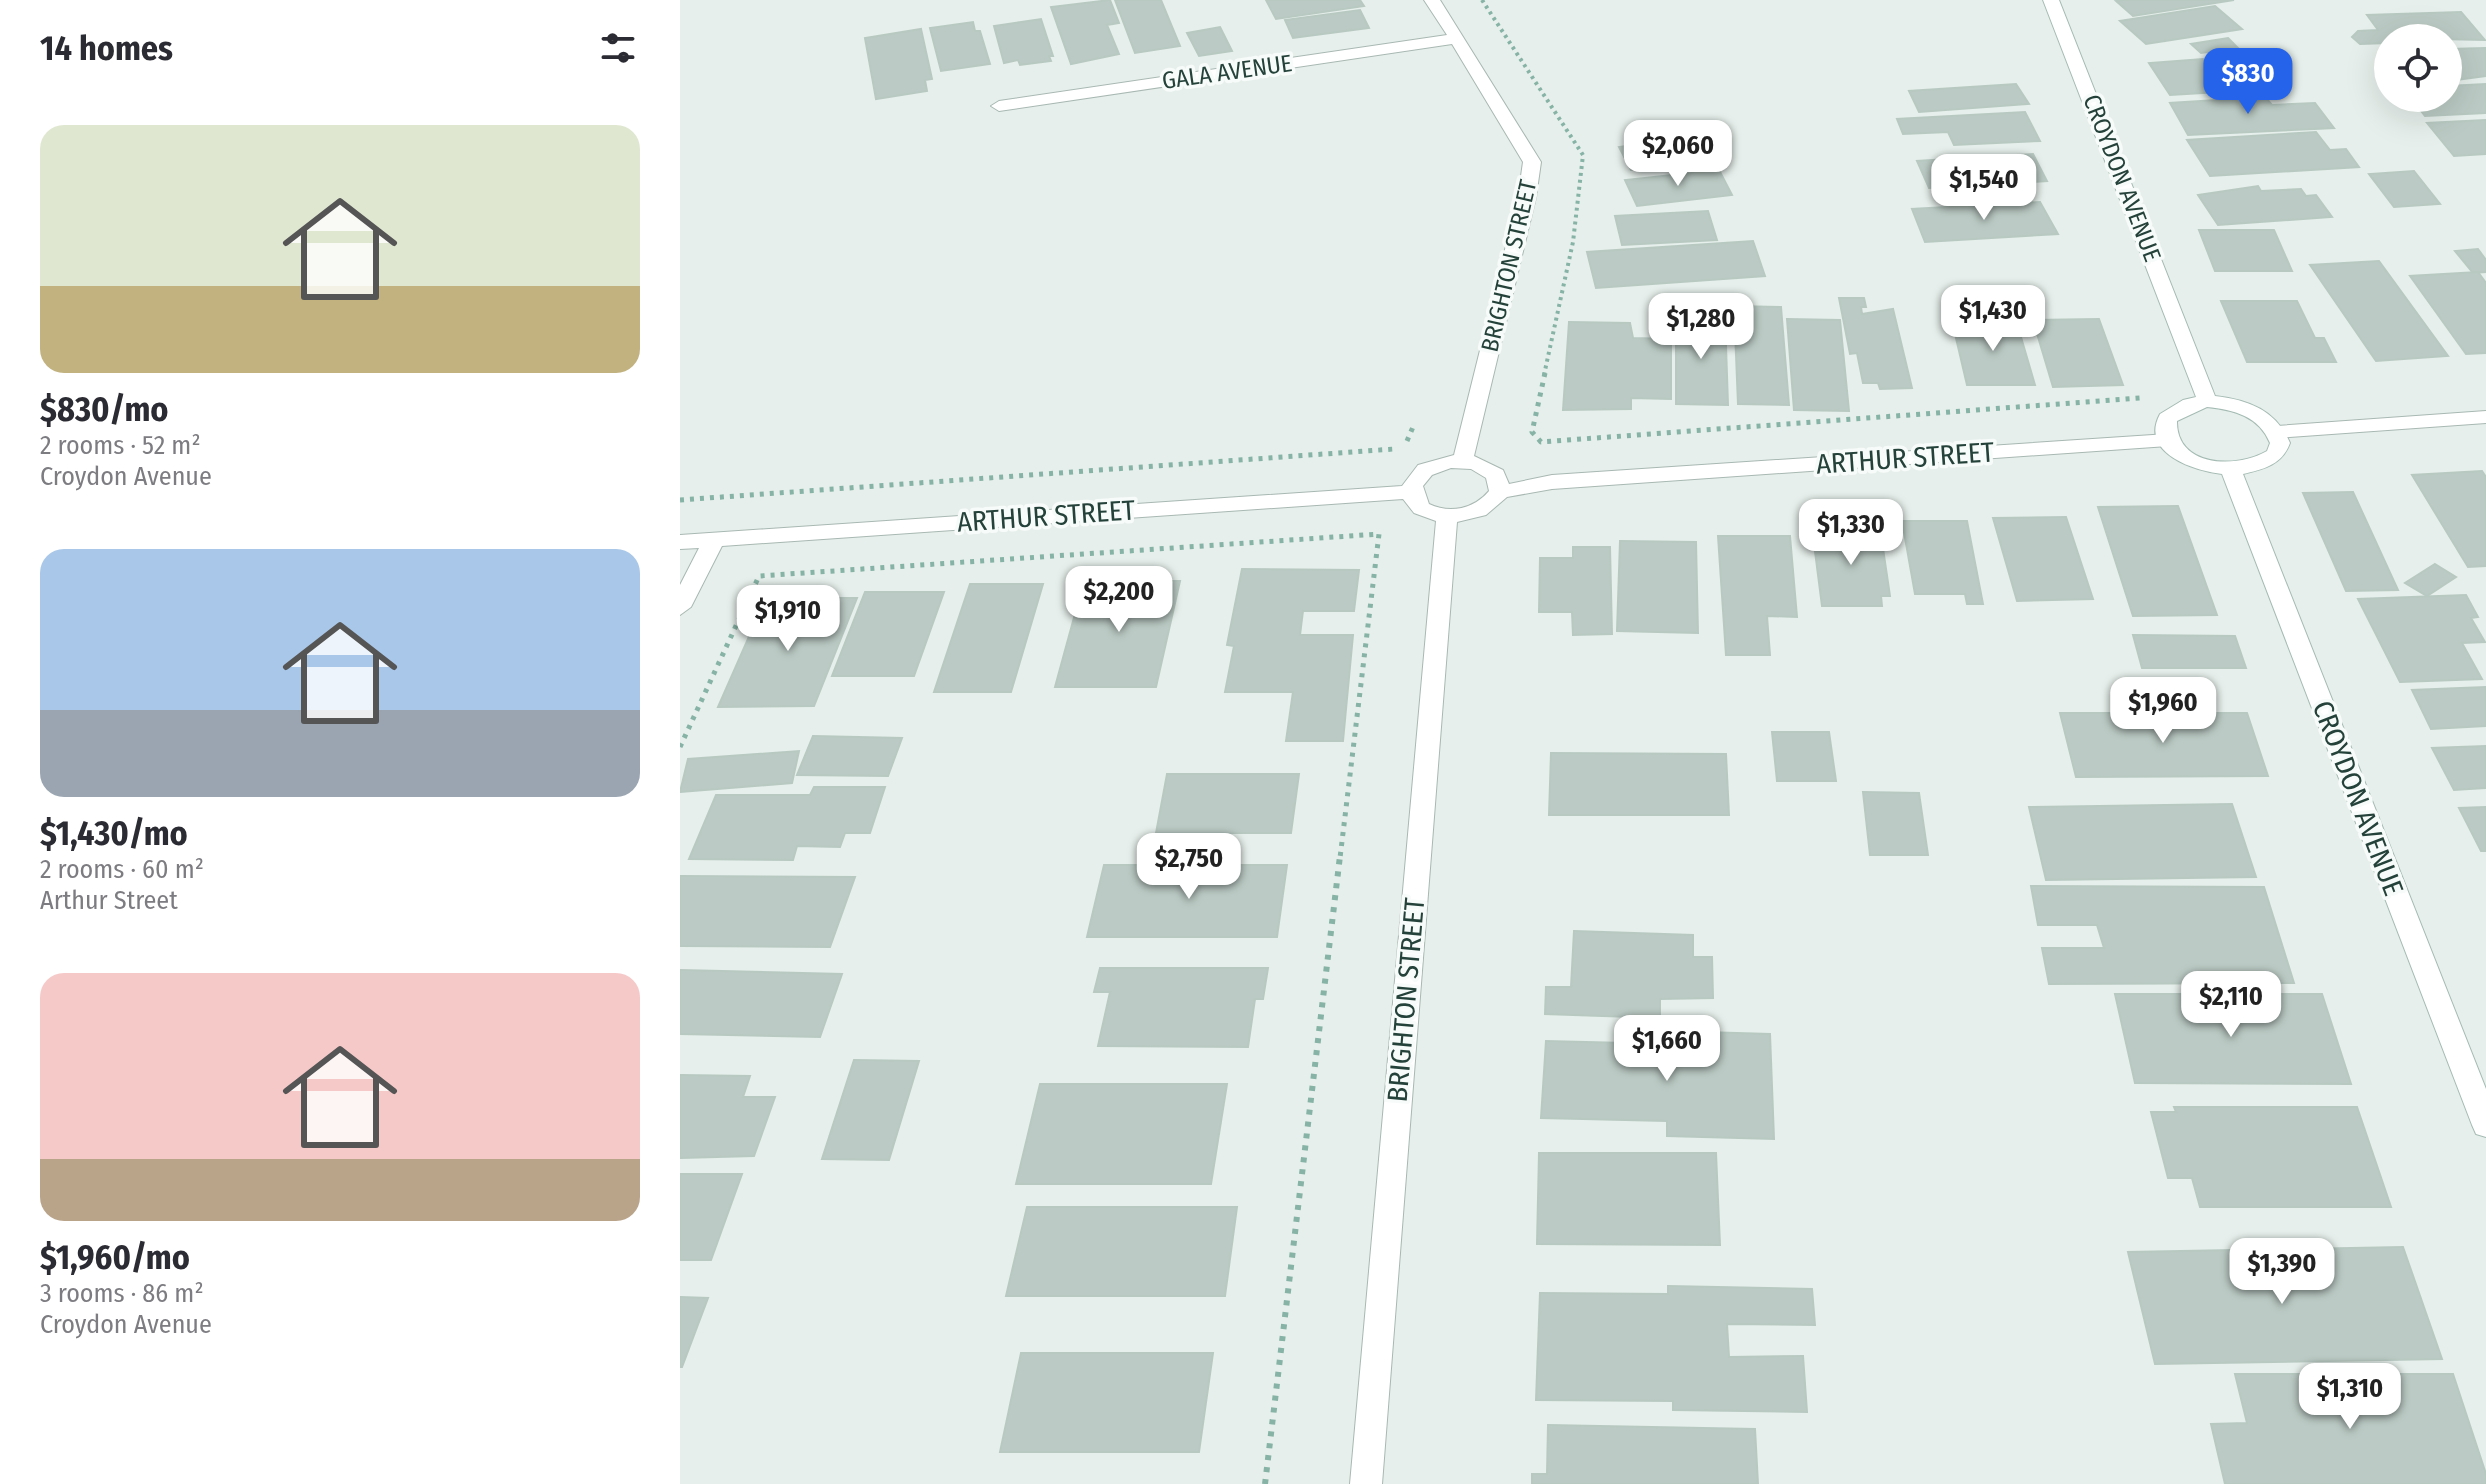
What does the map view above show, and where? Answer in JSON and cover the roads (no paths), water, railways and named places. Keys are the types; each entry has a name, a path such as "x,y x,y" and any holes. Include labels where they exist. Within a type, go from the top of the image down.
{"street":[{"name":"BRIGHTON STREET","path":"1432,0 1532,162 1527,197 1463,461"},
{"name":"CROYDON AVENUE","path":"2051,0 2207,401"},
{"name":"GALA AVENUE","path":"999,106 1454,39"},
{"path":"2207,401 2224,402 2257,413 2277,432 2280,443 2276,454 2266,463 2231,470 2186,457 2168,440 2164,428 2167,418 2190,404 2207,401"},
{"path":"2277,432 2486,417"},
{"name":"ARTHUR STREET","path":"1500,492 1552,482 2168,440"},
{"path":"1463,461 1487,468 1496,475 1500,492 1487,508 1460,517 1422,508 1411,492 1417,477 1425,470 1463,461"},
{"name":"CROYDON AVENUE","path":"2231,470 2486,1125"},
{"name":"ARTHUR STREET","path":"680,542 1411,492"},
{"name":"BRIGHTON STREET","path":"1366,1484 1447,516"},
{"path":"680,607 714,540"}]}
